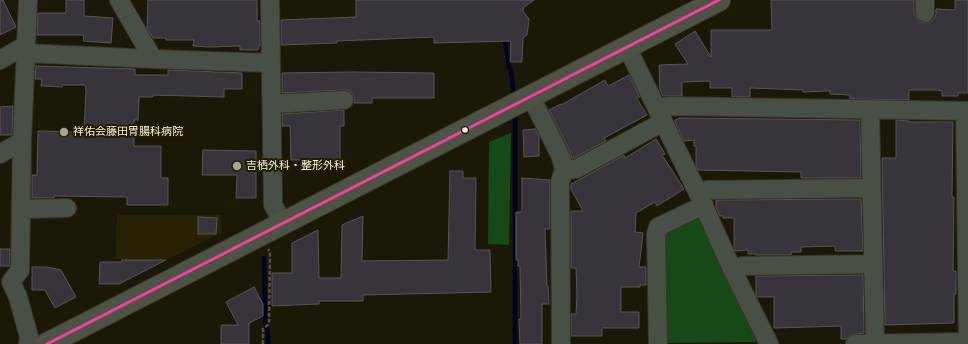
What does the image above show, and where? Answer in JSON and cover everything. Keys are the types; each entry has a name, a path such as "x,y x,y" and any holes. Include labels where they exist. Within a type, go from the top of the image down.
{"highway":[{"path":"47,344 718,0"}],"street":[{"path":"28,0 22,141 20,270 6,281 18,297 29,337 28,344"},
{"path":"119,0 153,59"},
{"path":"270,0 273,205 283,223"},
{"path":"627,48 701,199 732,269 768,344"},
{"path":"0,60 26,49 153,59 271,64"},
{"path":"531,96 561,157 564,170 560,182 561,344"},
{"path":"272,104 344,100"},
{"path":"564,170 576,169 660,115 669,106 966,111 968,343 855,344"},
{"path":"870,109 875,344"},
{"path":"0,154 22,141"},
{"path":"658,344 656,234 658,227 701,199 708,190 871,188"},
{"path":"22,209 67,208"},
{"path":"732,269 744,266 873,264"}],"path":[{"path":"259,235 270,252 269,324 263,329 263,344"}],"shaded area":[{"path":"117,215 221,215 221,233 169,259 116,259"}],"green space":[{"path":"511,133 509,245 488,244 489,142"},
{"path":"699,216 758,338 755,342 667,343 663,339 662,234"}],"building":[{"path":"0,0 3,0 16,27 0,35"},
{"path":"66,0 84,0 84,16 113,18 111,43 83,41 84,35 37,35 38,13 66,13"},
{"path":"148,0 257,0 257,21 260,21 260,46 258,50 240,50 240,46 193,46 194,40 166,40 166,38 153,38 147,28"},
{"path":"356,0 534,0 522,10 529,19 527,35 523,38 522,62 510,62 511,41 434,43 434,37 281,45 281,20 356,17"},
{"path":"771,0 914,0 914,14 919,22 925,23 934,19 936,9 955,10 955,0 968,0 968,93 958,93 958,96 942,96 942,91 937,90 909,90 909,100 850,99 850,95 830,94 830,91 803,92 803,90 750,88 750,97 732,97 732,88 710,88 710,81 682,82 682,96 663,96 660,90 659,65 688,64 675,44 695,31 711,57 711,30 772,30"},
{"path":"36,66 135,69 135,75 168,75 168,70 242,73 242,89 224,89 224,97 153,95 153,97 139,97 138,120 134,120 134,146 161,146 161,178 168,178 168,205 127,205 127,197 54,196 54,198 32,198 32,175 37,175 38,131 84,132 86,91 85,85 62,85 62,87 41,86 42,79 35,79"},
{"path":"282,73 434,73 434,98 372,98 372,103 354,103 353,94 348,90 282,93"},
{"path":"629,75 640,97 636,97 647,115 604,138 606,141 572,159 549,110 561,105 605,80 608,86"},
{"path":"13,106 12,135 0,135 0,107"},
{"path":"344,110 344,126 340,126 340,160 291,160 290,126 282,126 282,114"},
{"path":"680,118 860,120 861,178 801,178 801,172 698,170 696,165 696,146 694,146 694,140 684,141 675,122 675,120"},
{"path":"896,120 909,122 953,122 953,271 956,271 954,323 885,325 882,158 896,158"},
{"path":"535,129 539,136 539,156 524,157 523,130"},
{"path":"656,139 665,154 662,155 684,189 657,206 655,202 636,213 635,232 643,233 639,267 646,267 646,285 640,285 640,287 621,287 621,312 639,312 639,328 602,328 602,336 571,336 571,314 576,314 577,294 576,268 571,268 571,211 583,211 571,189 571,184 624,155 625,158"},
{"path":"203,150 256,151 256,198 236,198 237,175 202,175"},
{"path":"450,171 463,171 463,178 476,178 475,250 490,250 491,292 363,295 363,301 319,301 319,304 272,306 272,273 292,273 292,243 318,230 319,278 341,278 342,225 363,216 362,261 448,260"},
{"path":"522,178 550,180 550,229 545,229 549,304 542,304 542,344 520,344 520,266 518,266 518,260 516,260 516,212 522,212"},
{"path":"861,199 863,251 835,251 835,246 801,247 801,252 791,252 791,255 756,255 748,254 748,250 735,251 734,218 723,218 723,216 720,216 716,207 716,200"},
{"path":"198,217 217,218 216,234 198,234"},
{"path":"0,249 10,249 10,266 0,266"},
{"path":"122,260 166,260 119,284 99,284 100,262 122,262"},
{"path":"32,267 47,267 61,270 76,297 55,308 45,290 32,290"},
{"path":"863,275 864,333 850,335 846,339 841,339 841,326 774,328 774,297 757,297 756,295 756,276"},
{"path":"254,287 263,304 263,316 249,323 249,344 221,344 221,325 238,325 226,302"}],"waterway":[{"path":"504,35 509,68 511,70 514,98"},
{"path":"515,111 515,344"},
{"path":"264,258 265,322 268,333 268,344"}],"transit line":[{"path":"47,344 719,0"}],"place":[{"name":"祥佑会藤田胃腸科病院","path":"64,132"},
{"name":"吉栖外科・整形外科","path":"237,166"}]}
